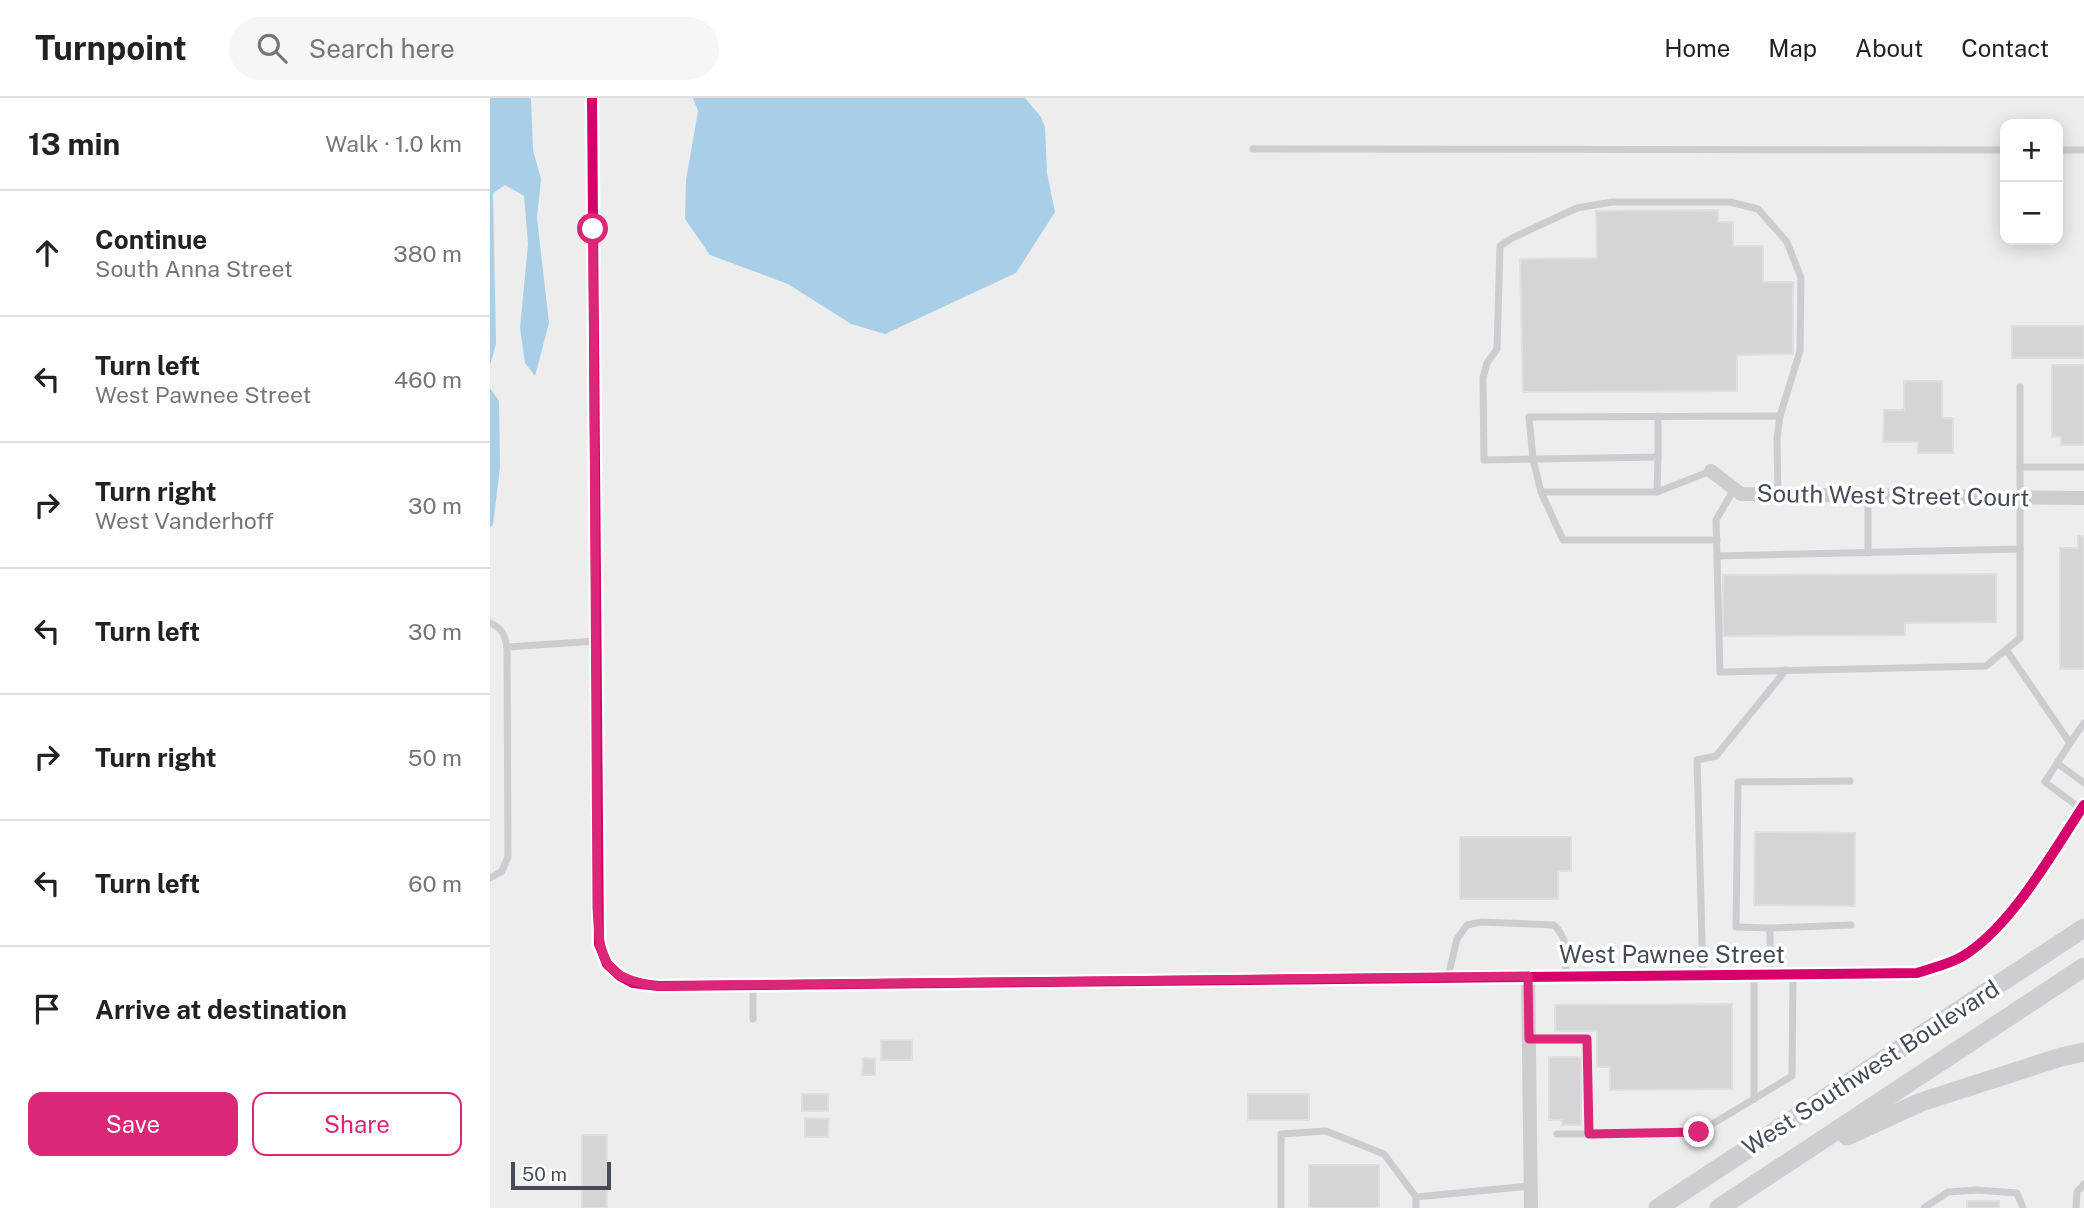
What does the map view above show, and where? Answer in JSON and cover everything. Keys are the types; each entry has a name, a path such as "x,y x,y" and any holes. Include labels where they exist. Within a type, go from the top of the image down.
{"main road":[{"name":"West Southwest Boulevard","path":"1658,1208 2084,928"},
{"name":"West Southwest Boulevard","path":"1719,1208 2084,967"},
{"path":"1786,1164 1921,1101 2084,1052"}],"street":[{"path":"592,98 597,641"},
{"name":"South West Street Court","path":"1711,471 1741,494 2084,498"},
{"name":"West Pawnee Street","path":"597,641 599,944 604,959 620,976 633,983 658,986 1917,973 1962,957 1994,931 2029,887 2083,807"},
{"path":"1528,976 1531,1208"}],"lane":[{"path":"1253,149 2000,150"},
{"path":"2063,150 2084,150"},
{"path":"1658,457 1484,460 1483,378 1487,363 1497,349 1500,246 1577,208 1612,202 1730,202 1758,209 1787,242 1801,278 1800,351 1780,416 1777,438 1778,495"},
{"path":"1734,489 1716,520 1720,672 1986,666 2020,638 2020,387"},
{"path":"1657,492 1658,416"},
{"path":"1717,540 1563,540 1541,492 1533,458 1530,417 1780,416"},
{"path":"2020,467 2084,467"},
{"path":"1541,492 1657,492 1711,471"},
{"path":"1868,496 1868,553"},
{"path":"1717,556 2020,549"},
{"path":"490,624 499,627 505,636 507,647 508,857 502,871 490,878"},
{"path":"507,647 597,641"},
{"path":"2007,650 2070,743"},
{"path":"1703,976 1697,760 1716,756 1786,670"},
{"path":"2083,807 2045,782 2084,723"},
{"path":"2057,763 2084,783"},
{"path":"1850,781 1738,782 1735,927 1851,925"},
{"path":"1448,977 1457,939 1466,925 1481,922 1554,925 1562,933 1566,945 1565,976"},
{"path":"1770,928 1770,976"},
{"path":"1754,976 1754,1099"},
{"path":"1557,1134 1699,1132 1792,1076 1793,976"},
{"path":"753,984 753,1019"},
{"path":"1529,1039 1587,1039 1589,1134"},
{"path":"1281,1208 1281,1134 1326,1131 1384,1154 1416,1197 1416,1208"},
{"path":"2076,1208 2077,1192 2084,1184"},
{"path":"1416,1197 1531,1186"},
{"path":"1924,1208 1948,1192 1977,1189 2017,1193 2023,1208"}],"water":[{"path":"490,98 531,98 533,150 541,179 537,218 549,323 535,376 525,363 520,328 528,244 524,196 505,185 493,193 496,344 490,365"},
{"path":"693,98 1025,98 1041,117 1045,127 1047,173 1055,212 1016,273 885,334 851,324 788,284 710,255 685,219 686,180 698,111"},
{"path":"490,388 499,401 500,467 493,525 490,527"}],"building":[{"path":"1718,210 1718,222 1733,222 1733,246 1763,246 1763,282 1793,282 1793,354 1737,355 1737,391 1523,392 1520,259 1597,258 1596,211"},
{"path":"2012,326 2084,326 2084,358 2012,358"},
{"path":"2052,365 2084,365 2084,445 2061,445 2061,437 2052,437"},
{"path":"1904,381 1942,381 1942,418 1953,418 1953,453 1918,453 1918,442 1883,442 1884,410 1904,410"},
{"path":"2078,536 2084,536 2084,669 2060,669 2060,548 2078,548"},
{"path":"1996,574 1996,622 1905,623 1905,635 1723,636 1723,575"},
{"path":"1755,832 1855,833 1855,906 1754,905"},
{"path":"1460,837 1571,837 1571,871 1558,871 1558,899 1460,899"},
{"path":"1732,1004 1732,1089 1610,1090 1610,1067 1597,1067 1597,1031 1555,1031 1555,1005"},
{"path":"881,1040 912,1040 912,1060 881,1060"},
{"path":"1549,1057 1581,1057 1581,1125 1562,1125 1562,1120 1549,1120"},
{"path":"863,1058 875,1059 875,1075 862,1075"},
{"path":"802,1094 828,1094 828,1111 802,1111"},
{"path":"1248,1094 1309,1094 1309,1120 1248,1120"},
{"path":"805,1118 829,1119 828,1137 805,1137"},
{"path":"582,1135 607,1135 607,1208 582,1208"},
{"path":"1309,1165 1379,1165 1379,1208 1309,1208"},
{"path":"1967,1201 1999,1201 1999,1208 1967,1208"}],"cycle path":[{"path":"592,98 599,944 607,964 633,983 658,986 1917,973 1963,956 1998,926 2045,866 2084,805"}],"route":[{"path":"593,229 598,719 597,907 601,954 620,976 633,983 658,986 1528,976 1529,1039 1587,1039 1589,1134 1699,1132"}]}
